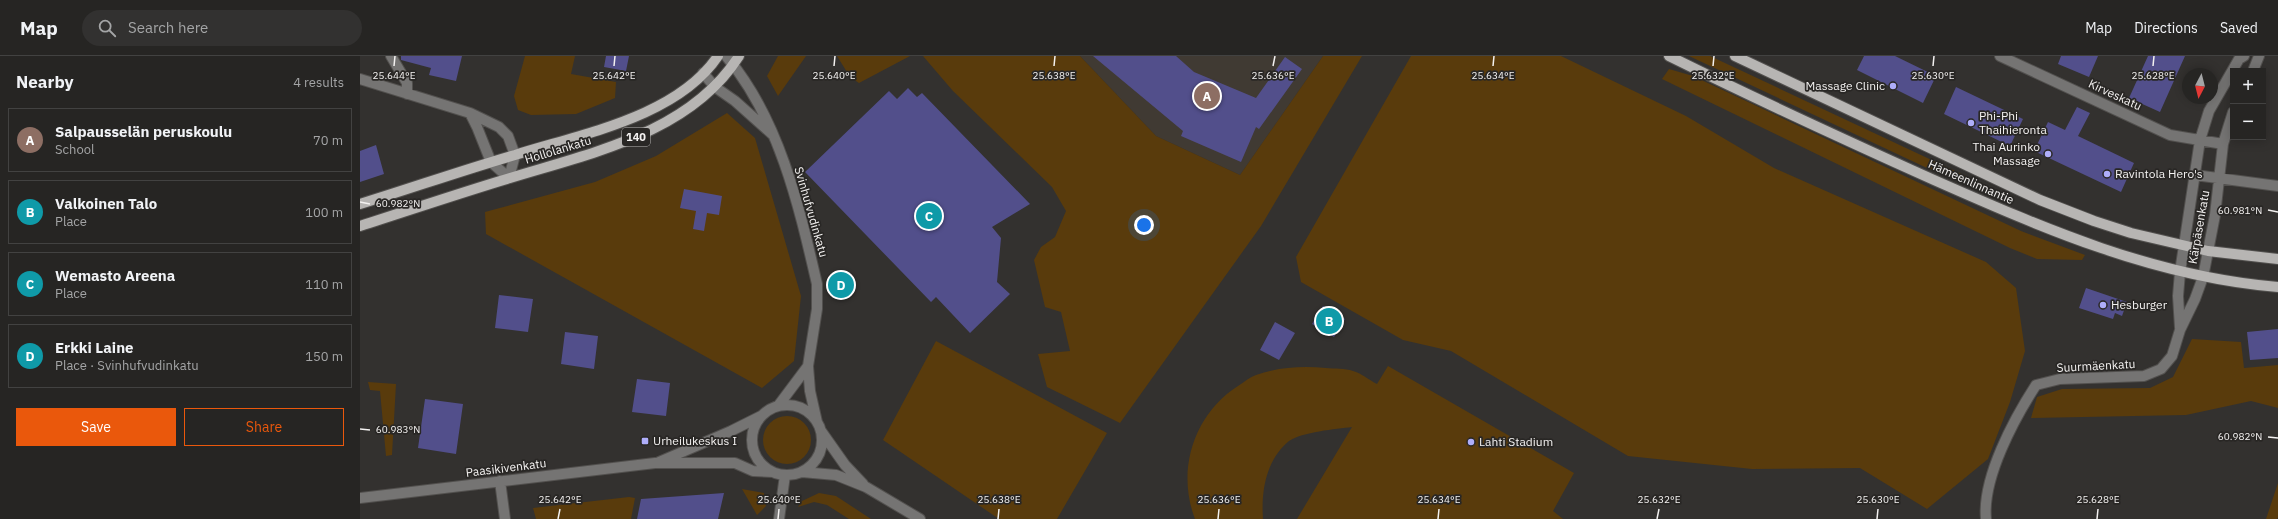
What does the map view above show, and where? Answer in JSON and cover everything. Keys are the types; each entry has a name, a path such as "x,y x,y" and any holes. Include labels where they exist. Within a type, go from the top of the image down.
{"main road":[{"name":"Hollolankatu","path":"360,204 491,162 589,133 635,116 672,98 703,73 718,56"},
{"name":"Hollolankatu","path":"360,226 509,178 597,152 646,133 680,113 715,87 734,65 739,56"},
{"name":"Hämeenlinnantie","path":"1668,56 1913,170 2036,225 2093,247 2180,272 2203,277 2278,287"},
{"name":"Hämeenlinnantie","path":"1735,56 2040,200 2094,221 2184,246 2208,251 2278,258"}],"street":[{"path":"391,56 407,83 407,94"},
{"name":"Svinhufvudinkatu","path":"726,56 749,86 776,138 817,284 817,309 808,366 810,391 819,426"},
{"name":"Kirveskatu","path":"2000,56 2170,136 2223,144"},
{"name":"Kärpäsenkatu","path":"2184,246 2200,140 2209,111 2239,59 2244,56"},
{"path":"2254,68 2259,56"},
{"path":"703,73 715,87 735,101 776,138"},
{"path":"360,79 470,113 499,127 508,136 515,155 509,178 491,162 470,113"},
{"name":"Kärpäsenkatu","path":"2203,277 2220,178 2223,144 2230,122"},
{"path":"2195,175 2278,186"},
{"name":"Suurmäenkatu","path":"2180,330 2178,296 2184,246"},
{"name":"Suurmäenkatu","path":"1986,519 1989,482 2021,407 2036,385 2060,379 2144,376 2161,369 2172,356 2180,330 2196,299 2203,277"},
{"name":"Svinhufvudinkatu","path":"778,406 808,366"},
{"path":"866,487 845,465 810,413 789,405 778,406 762,416 753,432 753,446 758,460 773,472 785,475 802,472 836,475 866,487 920,519"},
{"name":"Paasikivenkatu","path":"655,463 731,431 762,416"},
{"path":"802,472 815,462 819,455 823,439 819,426"},
{"name":"Paasikivenkatu","path":"360,498 655,463 735,464 753,471 773,472"},
{"path":"779,519 785,475"},
{"path":"500,482 505,519"}],"shaded area":[{"path":"525,56 575,56 571,74 616,82 615,98 576,114 531,115 518,110 514,96"},
{"path":"778,56 806,56 778,96 767,76"},
{"path":"837,56 910,56 859,83 850,77"},
{"path":"923,56 1080,56 1156,136 1240,175 1323,56 1362,56 1261,226 1120,423 1047,387 1038,354 1070,351 1061,312 1045,307 1034,260 1041,247 1055,237 1066,211 1052,187 953,91"},
{"path":"1080,56 1323,56 1240,175 1156,136"},
{"path":"1411,56 1561,56 1686,116 1774,168 1986,262 2016,288 2025,351 2010,402 1988,459 1927,509 1860,468 1752,469 1628,456 1451,351 1403,340 1301,282 1296,257"},
{"path":"1689,56 1710,56 1970,178 1968,182 1927,168"},
{"path":"1669,69 1693,76 2021,231 2085,255 2082,260 2037,259 2010,248 1662,79"},
{"path":"727,113 755,138 801,296 794,361 762,388 486,234 485,212 595,182 656,156"},
{"path":"2192,339 2241,342 2244,368 2278,365 2278,408 2251,401 2186,415 2031,418 2037,397 2062,389 2150,388 2173,377"},
{"path":"936,341 1107,433 1057,519 999,519 883,440"},
{"path":"1388,366 1574,473 1553,511 1563,519 1297,519 1352,427 1319,431 1302,435 1289,441 1281,449 1270,467 1264,487 1263,519 1195,519 1190,500 1188,481 1189,463 1193,445 1200,427 1210,412 1223,398 1238,386 1252,377 1265,372 1308,367 1347,369 1359,373 1377,384"},
{"path":"368,382 396,384 392,455 386,456 380,391 370,390"},
{"path":"782,416 792,416 804,423 811,435 811,445 804,457 792,464 782,464 774,460 767,453 763,445 763,435 767,427 774,420"},
{"path":"2278,483 2278,517 2277,519 2266,519"},
{"path":"742,489 764,493 766,506 757,515"},
{"path":"819,493 836,496 871,519 849,519 827,505 814,502 798,507 802,501"},
{"path":"629,497 635,498 631,519 536,519 533,508"}],"building":[{"path":"401,56 462,56 456,81 429,75 431,68 401,60"},
{"path":"606,56 629,56 626,71 604,67"},
{"path":"1093,56 1176,56 1194,72 1256,98 1285,57 1302,69 1259,129 1256,127 1241,162 1181,136 1183,131"},
{"path":"1864,56 1895,56 1936,76 1923,103 1857,70"},
{"path":"2061,56 2098,56 2089,77 2058,64"},
{"path":"2148,56 2185,56 2160,112 2129,98"},
{"path":"1956,87 2023,119 2010,146 1944,114"},
{"path":"908,88 917,97 922,93 1030,204 992,227 1001,238 997,282 1010,294 970,333 936,297 931,302 805,172 889,91 897,99"},
{"path":"2077,107 2090,113 2078,136 2134,163 2121,192 2034,151 2048,122 2065,130"},
{"path":"376,145 384,174 360,182 360,151"},
{"path":"684,189 722,196 719,215 707,213 704,231 693,229 696,211 680,208"},
{"name":"Hesburger","path":"2086,288 2127,302 2122,316 2115,313 2113,319 2079,308"},
{"path":"499,295 533,299 528,332 495,328"},
{"path":"1323,306 1345,319 1334,337 1312,324"},
{"path":"1275,322 1295,333 1279,360 1260,350"},
{"path":"2278,329 2278,358 2250,360 2247,332"},
{"path":"565,332 598,336 594,369 561,364"},
{"path":"637,379 670,383 666,416 632,412"},
{"path":"425,399 463,404 456,454 418,448"},
{"path":"724,493 718,519 637,519 641,499"}],"place":[{"name":"Massage Clinic","path":"1893,86"},
{"name":"Salpausselän peruskoulu","path":"1207,96"},
{"name":"Phi-Phi Thaihieronta","path":"1971,123"},
{"name":"Thai Aurinko Massage","path":"2048,154"},
{"name":"Ravintola Hero's","path":"2107,174"},
{"name":"Wemasto Areena","path":"929,216"},
{"name":"Erkki Laine","path":"841,285"},
{"name":"Hesburger","path":"2103,305"},
{"name":"Valkoinen Talo","path":"1329,321"},
{"name":"Urheilukeskus I","path":"645,441"},
{"name":"Lahti Stadium","path":"1471,442"}]}
